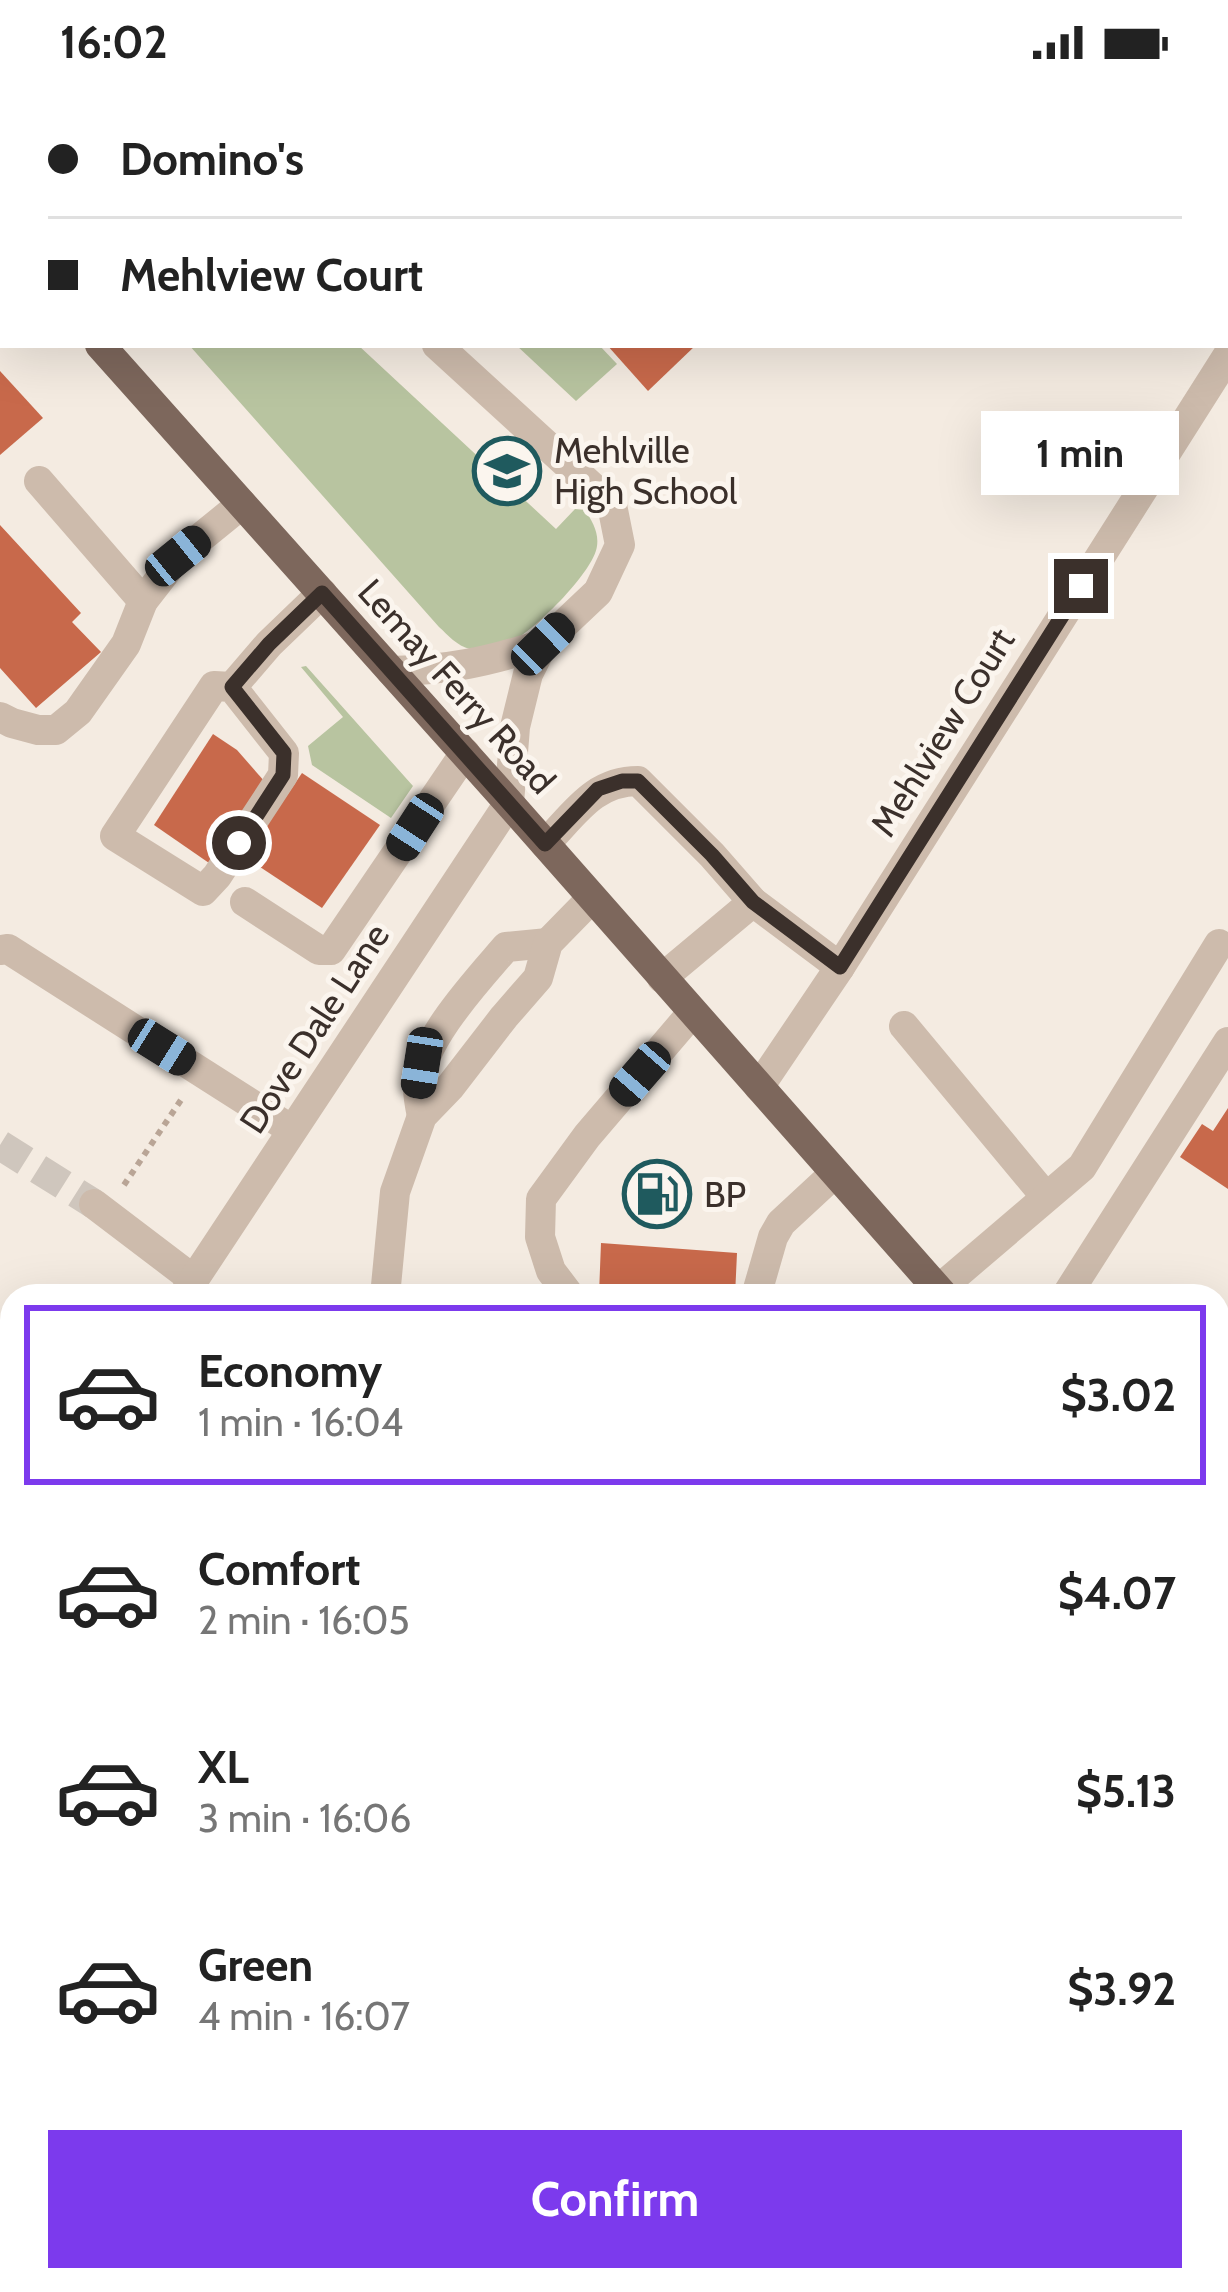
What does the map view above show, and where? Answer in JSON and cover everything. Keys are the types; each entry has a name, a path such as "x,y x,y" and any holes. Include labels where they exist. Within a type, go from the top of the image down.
{"main road":[{"name":"Lemay Ferry Road","path":"103,348 933,1284"}],"street":[{"path":"440,348 612,506 620,544 598,592 543,644 528,674 515,728 509,803"},
{"name":"Mehlview Court","path":"759,1087 1228,355"},
{"path":"39,481 143,601"},
{"path":"0,717 38,730 56,730 78,712 126,644 143,601 178,556 242,504"},
{"path":"223,687 284,753 283,775 203,891 116,836 223,687 322,593"},
{"path":"391,671 443,670 543,644"},
{"path":"245,902 319,950 331,950 465,753"},
{"path":"545,844 598,789 638,781 753,902 840,967"},
{"name":"Dove Dale Lane","path":"191,1284 509,803"},
{"path":"386,1284 395,1192 422,1116 538,978 548,943 592,898"},
{"path":"662,978 753,902"},
{"path":"422,1116 418,1089 422,1063 457,1004 506,947 548,943"},
{"path":"951,1284 1082,1167 1219,944"},
{"path":"0,950 8,950 292,1130"},
{"path":"561,1284 540,1237 541,1199 587,1136 692,1012"},
{"path":"904,1026 1046,1197"},
{"path":"1074,1284 1228,1042"},
{"path":"759,1284 782,1223 835,1173"},
{"path":"109,1216 184,1284"}],"path":[{"path":"109,1216 200,1072"}],"green space":[{"path":"192,348 361,348 556,529 575,509 585,510 597,536 593,557 560,601 519,638 474,650 439,627"},
{"path":"519,348 602,348 617,364 576,401"},
{"path":"306,666 413,786 391,818 312,765 308,746 343,717 301,667"}],"building":[{"path":"610,348 693,348 648,391"},
{"path":"0,371 43,418 0,455"},
{"path":"0,525 81,613 72,622 101,652 36,708 0,668"},
{"path":"213,734 237,750 265,782 209,863 154,825"},
{"path":"302,773 380,825 322,908 245,857"},
{"path":"1228,1108 1228,1189 1180,1157 1202,1124 1213,1131"},
{"path":"601,1243 737,1253 736,1284 599,1284"}],"tunnel":[{"path":"0,1145 94,1204"}],"place":[{"name":"Mehlville High School","path":"507,471"},
{"name":"BP","path":"657,1194"}],"route":[{"path":"239,843 283,775 284,753 232,687 322,593 545,844 598,789 638,781 753,902 840,967 1081,586"}]}
